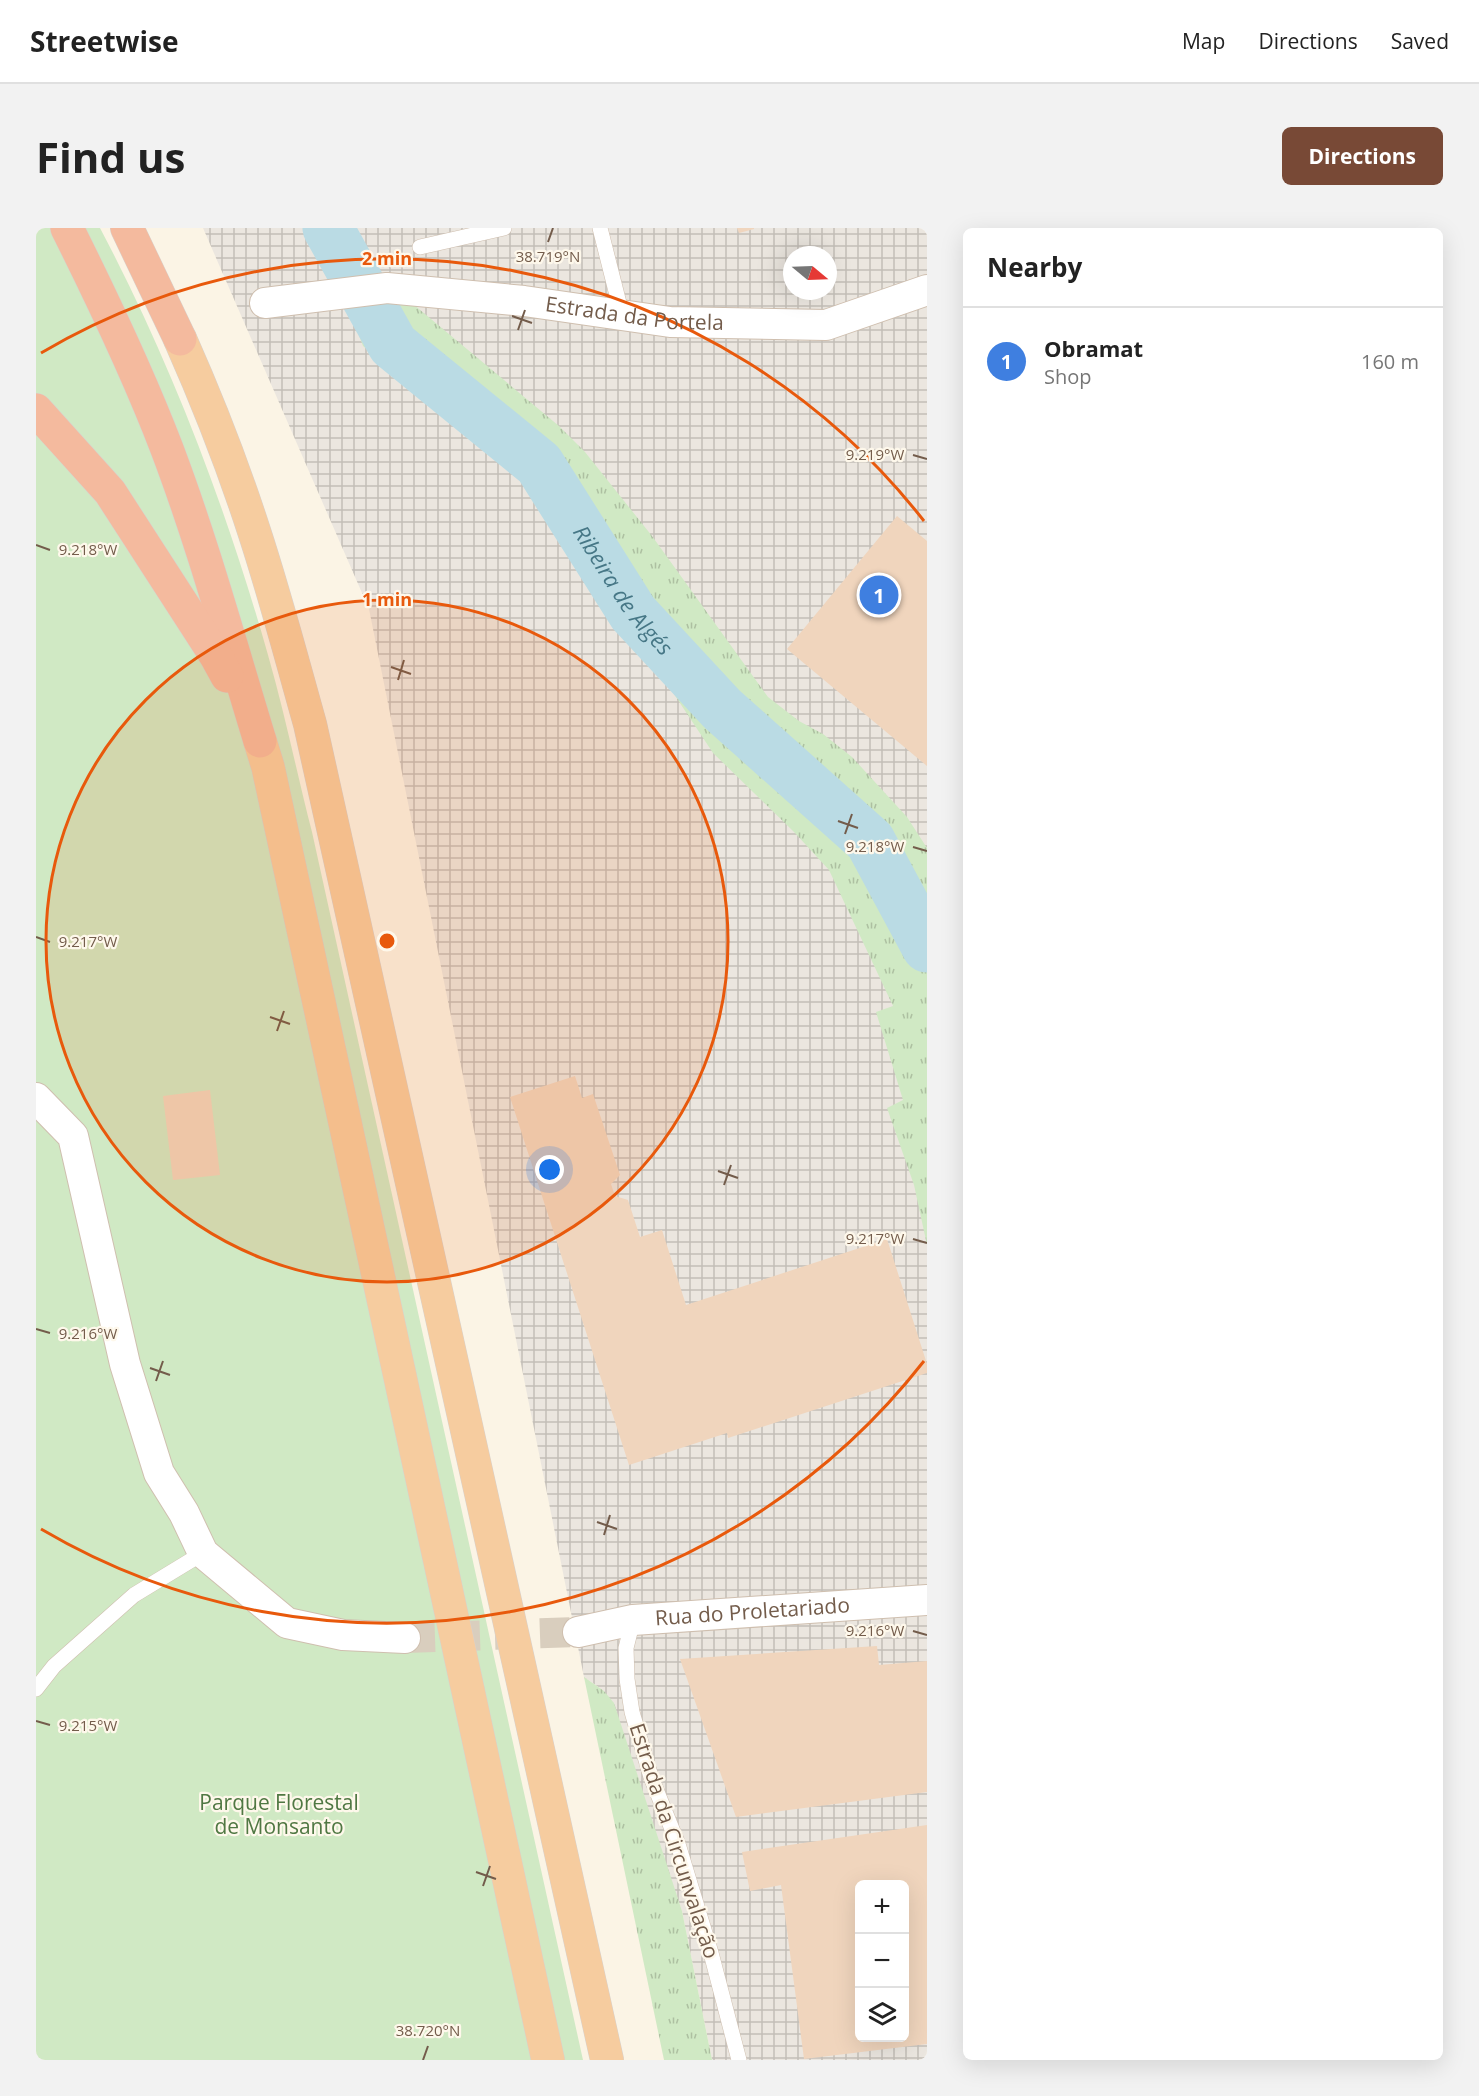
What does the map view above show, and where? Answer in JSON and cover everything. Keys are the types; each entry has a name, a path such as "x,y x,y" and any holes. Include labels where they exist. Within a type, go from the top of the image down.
{"highway":[{"path":"67,228 122,342 167,450 206,560 271,778 548,2060"},
{"path":"127,228 204,394 272,585 310,724 607,2060"},
{"path":"36,410 110,492 216,656 260,741"}],"street":[{"name":"Estrada da Portela","path":"265,303 387,288 524,301 670,322 826,325 927,290"},
{"path":"36,1098 73,1136 125,1364 159,1473 184,1513 203,1553 287,1623 343,1635 405,1638"},
{"name":"Rua do Proletariado","path":"578,1632 633,1620 927,1600"}],"lane":[{"path":"420,247 504,228"},
{"path":"600,228 622,315"},
{"path":"36,1689 54,1666 134,1595 203,1553"},
{"name":"Estrada da Circunvalação","path":"633,1620 626,1648 627,1679 632,1712 651,1777 678,1844 711,1953 739,2060"}],"shaded area":[{"path":"203,228 927,228 927,2060 712,2060 682,1911 604,1691 584,1677 369,609"}],"green space":[{"name":"Parque Florestal de Monsanto","path":"36,228 100,228 174,384 216,492 252,601 280,699 312,832 583,2060 36,2060"},
{"path":"321,228 348,228 368,271 339,274"},
{"path":"389,299 413,304 559,426 585,452 652,536 768,697 799,721 823,734 852,757 907,817 927,848 927,1245 914,1185 887,1108 903,1100 876,1012 893,1006 829,870 794,832 713,753 666,682 610,616 517,474 363,346 346,301"},
{"path":"584,1677 604,1691 614,1703 682,1911 712,2060 664,2060"}],"building":[{"path":"737,228 754,228 754,229 739,233"},
{"path":"897,516 927,541 927,766 787,649"},
{"path":"575,1076 582,1098 593,1094 620,1175 611,1184 615,1196 628,1200 640,1237 662,1230 686,1305 887,1239 927,1364 927,1373 728,1438 727,1433 629,1465 510,1097"},
{"path":"210,1090 220,1175 173,1180 163,1096"},
{"path":"877,1646 879,1665 927,1661 927,1792 736,1817 680,1659"},
{"path":"927,1825 927,2044 804,2059 781,1885 750,1891 742,1852"}],"waterway":[{"name":"Ribeira de Algés","path":"328,228 393,345 539,464 633,613 722,709 870,841 927,947"}],"tunnel":[{"path":"405,1638 578,1632"}],"place":[{"name":"Obramat","path":"879,595"}]}
